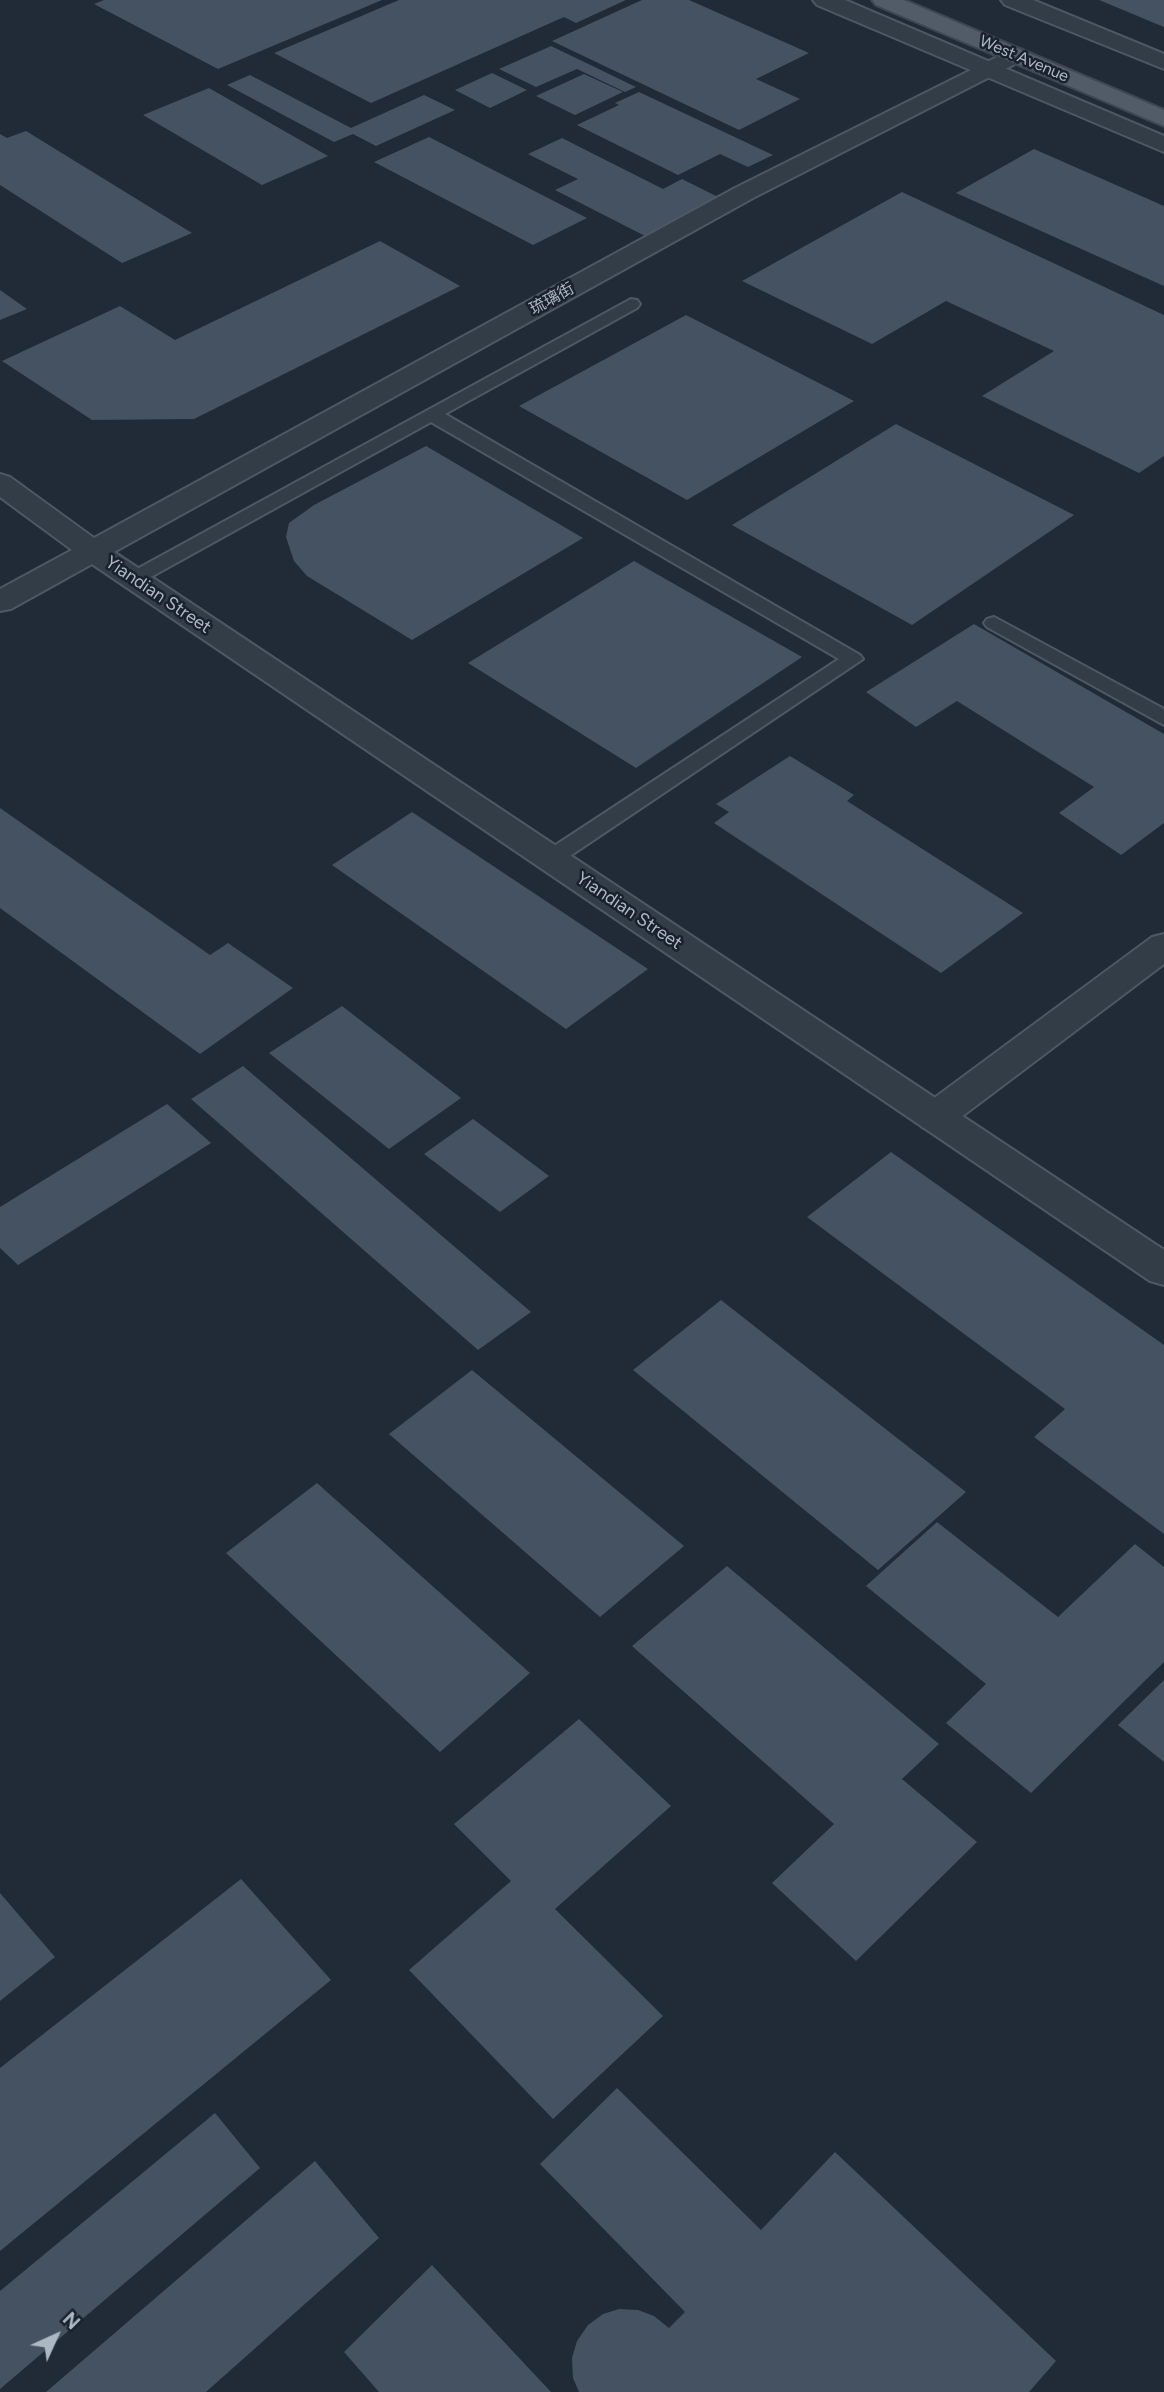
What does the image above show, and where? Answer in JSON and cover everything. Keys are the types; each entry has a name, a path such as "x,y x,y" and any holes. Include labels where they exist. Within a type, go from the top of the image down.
{"main road":[{"name":"West Avenue","path":"884,0 1164,119"}],"street":[{"path":"825,0 1164,145"},
{"path":"1013,0 1164,62"},
{"name":"琉璃街","path":"0,602 744,193 1015,55"},
{"name":"Yiandian Street","path":"0,483 133,579 1164,1270"},
{"path":"935,1116 1164,947"}],"lane":[{"path":"133,579 631,304"},
{"path":"431,414 853,659 550,859"},
{"path":"994,623 1164,718"}],"building":[{"path":"104,0 382,0 218,69 94,4"},
{"path":"399,0 626,0 576,23 564,17 371,103 274,53"},
{"path":"642,0 689,0 809,53 756,79 800,99 739,130 552,41"},
{"path":"1099,0 1164,0 1164,27"},
{"path":"551,46 636,87 625,92 577,69 536,87 499,69"},
{"path":"492,73 527,90 490,108 455,90"},
{"path":"584,74 623,92 575,115 536,96"},
{"path":"250,75 351,128 424,95 455,110 376,146 353,134 334,142 227,85"},
{"path":"209,88 328,156 262,185 143,115"},
{"path":"639,92 773,155 748,167 720,154 678,175 577,125"},
{"path":"26,131 192,233 122,263 0,185 0,134 7,138"},
{"path":"429,137 587,218 533,245 374,162"},
{"path":"562,138 663,189 682,179 722,199 647,237 555,190 578,179 528,154"},
{"path":"1034,149 1164,206 1164,286 956,193"},
{"path":"902,192 1164,315 1164,456 1139,473 982,396 1054,351 946,301 872,344 742,281"},
{"path":"380,241 460,286 194,419 92,420 2,361 120,306 175,340"},
{"path":"0,290 27,309 0,320"},
{"path":"686,315 854,401 687,500 519,406"},
{"path":"896,424 1074,515 912,625 732,525"},
{"path":"426,446 583,538 412,640 307,576 294,561 286,537 289,523 314,505"},
{"path":"634,561 802,657 636,768 468,663"},
{"path":"974,624 1164,734 1164,823 1121,855 1059,813 1094,787 957,701 916,727 866,692"},
{"path":"790,756 854,795 847,801 1023,913 941,973 714,823 729,812 716,804"},
{"path":"0,808 210,955 228,943 293,988 200,1054 0,908"},
{"path":"412,812 648,969 566,1029 332,865"},
{"path":"342,1006 461,1098 389,1149 269,1053"},
{"path":"243,1066 531,1312 478,1350 191,1099"},
{"path":"167,1104 211,1143 18,1265 0,1248 0,1207"},
{"path":"473,1119 549,1176 500,1212 424,1154"},
{"path":"891,1152 1164,1345 1164,1534 1034,1437 1065,1409 807,1217"},
{"path":"721,1300 966,1492 878,1570 633,1370"},
{"path":"472,1370 684,1546 600,1617 389,1434"},
{"path":"317,1483 530,1673 440,1752 226,1553"},
{"path":"937,1522 1058,1617 1135,1544 1164,1567 1164,1662 1031,1793 946,1723 986,1684 866,1586"},
{"path":"727,1566 939,1744 902,1779 977,1842 856,1961 772,1883 834,1824 632,1646"},
{"path":"1164,1680 1164,1762 1118,1725"},
{"path":"579,1719 671,1806 555,1909 663,2016 553,2119 409,1970 511,1881 454,1824"},
{"path":"241,1879 331,1980 0,2251 0,2068"},
{"path":"0,1893 55,1957 0,2001"},
{"path":"617,2088 761,2230 835,2152 1056,2361 1029,2392 579,2392 573,2378 572,2358 577,2341 588,2325 603,2314 619,2309 638,2310 654,2316 669,2328 685,2312 540,2164"},
{"path":"215,2113 260,2168 0,2389 0,2291"},
{"path":"315,2161 379,2238 206,2392 46,2392"},
{"path":"432,2265 551,2392 379,2392 344,2352"}]}
